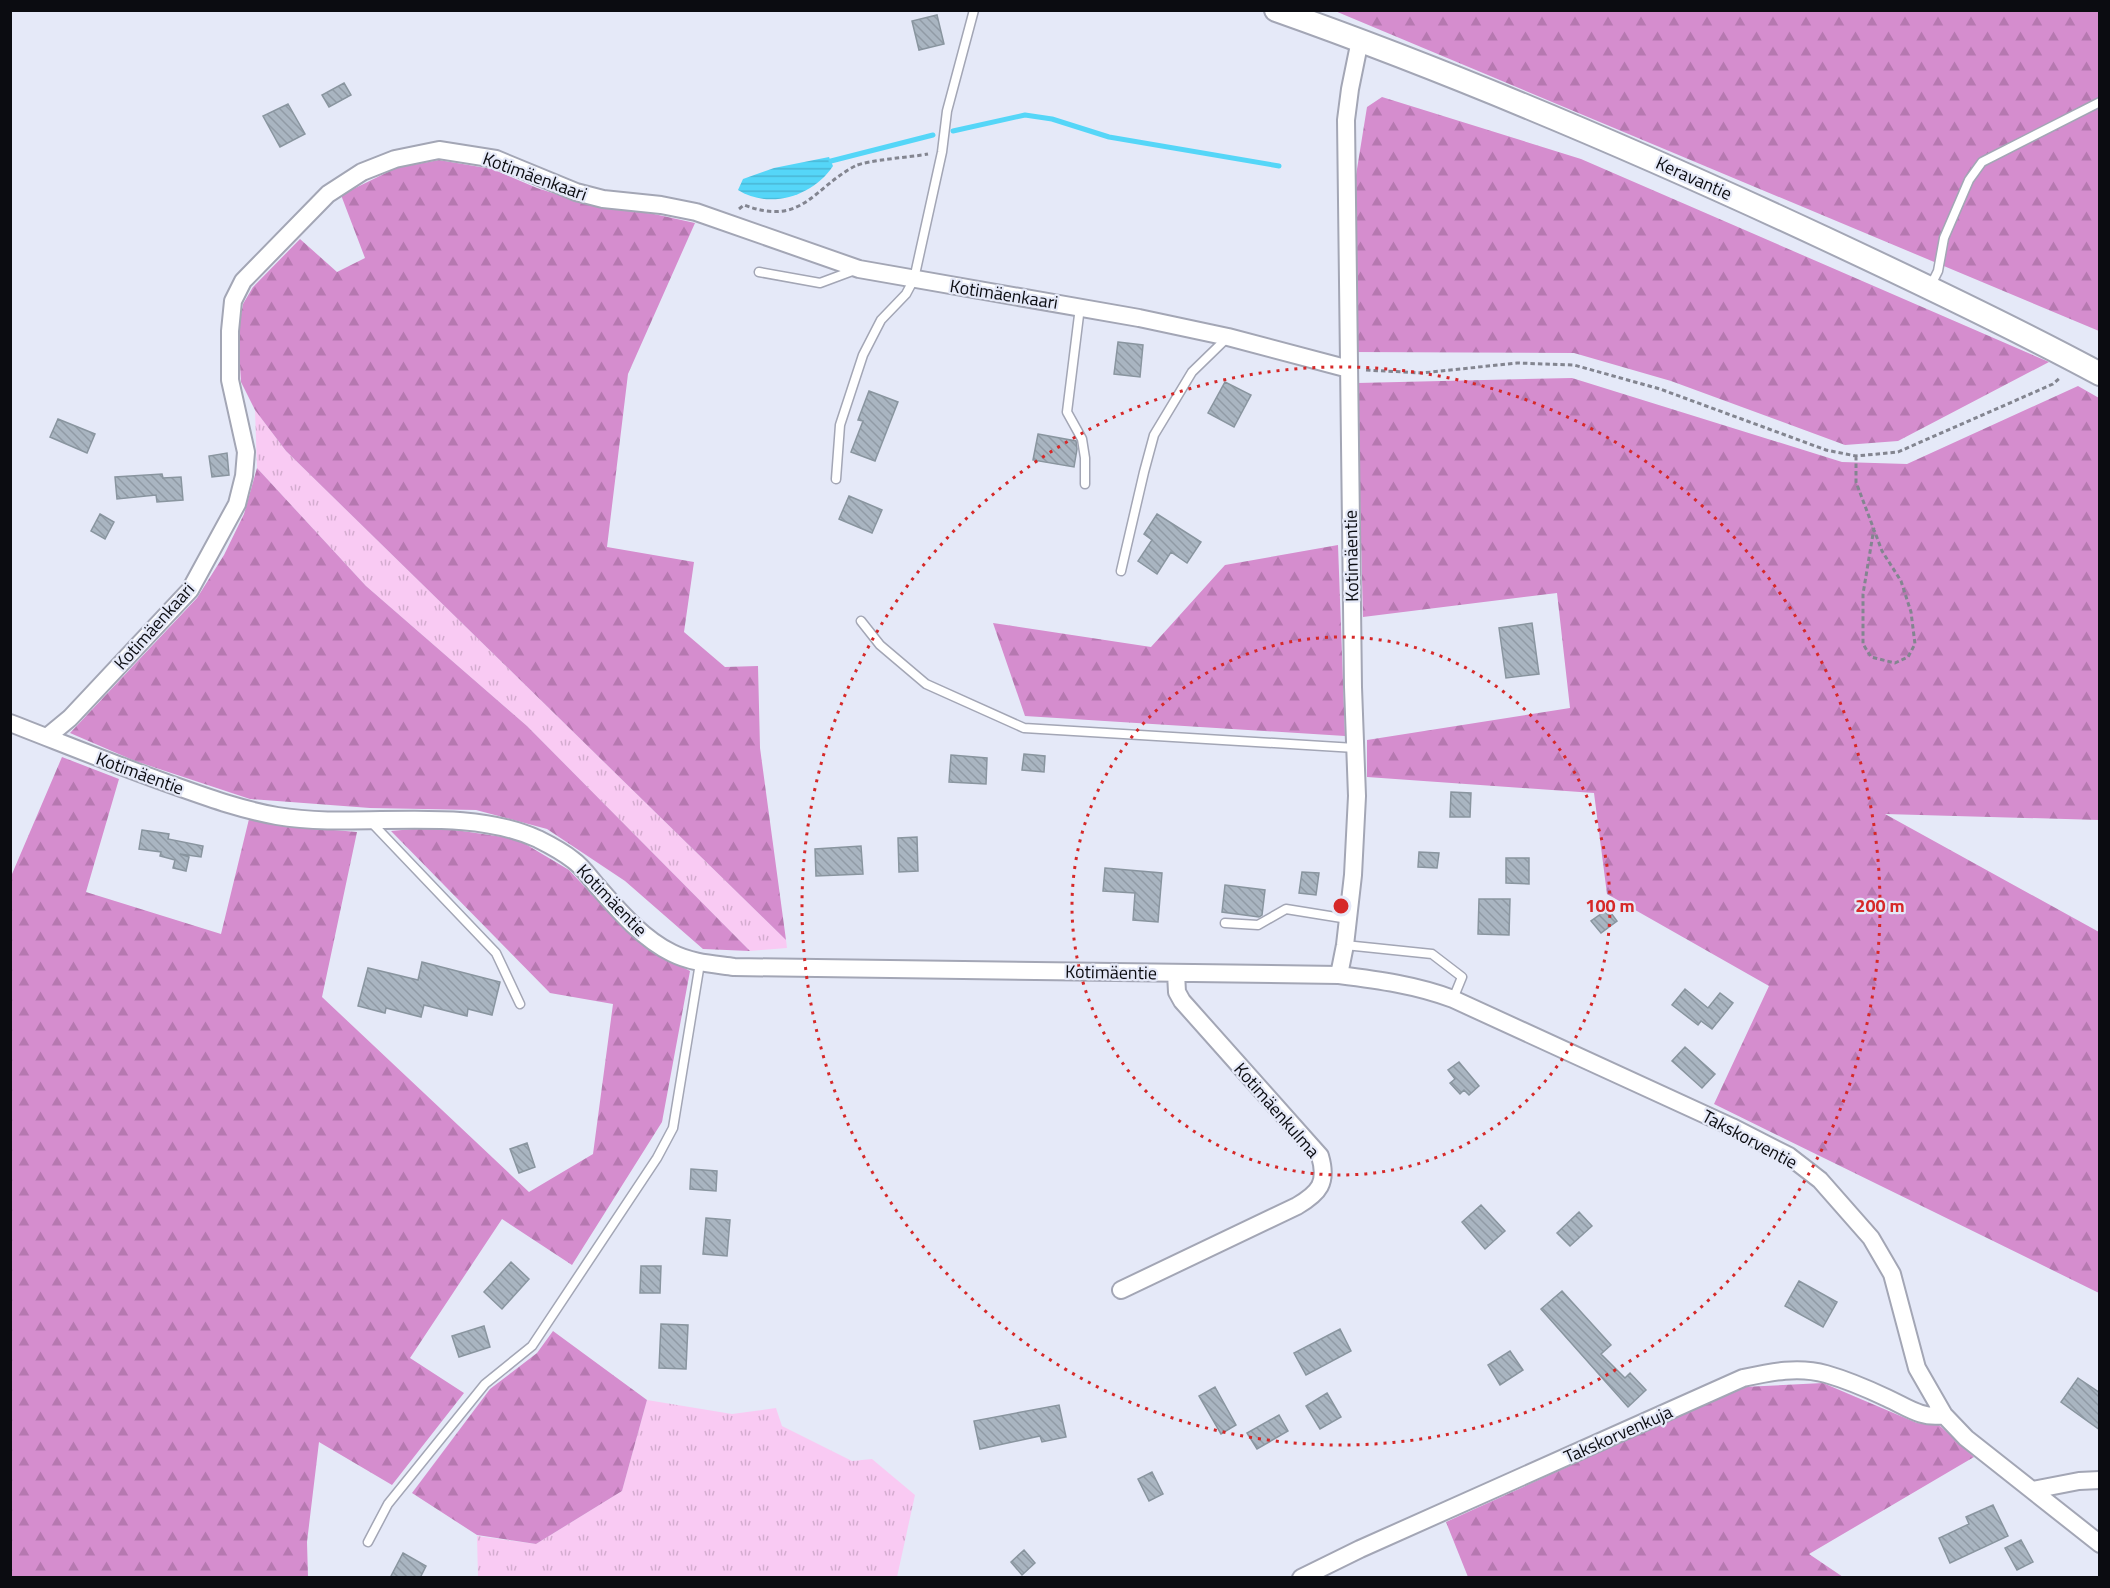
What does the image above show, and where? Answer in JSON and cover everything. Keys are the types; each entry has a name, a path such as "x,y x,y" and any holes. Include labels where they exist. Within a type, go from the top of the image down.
{"main road":[{"name":"Keravantie","path":"1276,10 1526,105 1728,193 1930,288 2100,374"}],"street":[{"name":"Kotimäentie","path":"10,723 109,764 236,807 278,816 371,822 477,823 512,830 538,839 574,861 619,912 650,939 672,953 700,963 734,967 1339,975 1353,875 1356,819 1346,120 1360,40"},
{"name":"Kotimäenkaari","path":"47,737 70,718 190,590 237,504 244,476 246,452 230,380 230,331 233,301 243,281 328,194 362,172 395,159 439,150 496,159 576,192 594,197 661,205 720,220 858,269 1080,307 1228,337 1348,369"},
{"name":"Kotimäenkulma","path":"1121,1290 1297,1206 1314,1196 1322,1184 1323,1168 1320,1156 1182,1001 1177,992 1176,973"},
{"name":"Takskorventie","path":"1339,975 1396,982 1426,989 1453,999 1732,1127 1789,1156 1820,1180 1871,1238 1892,1274 1917,1368 1944,1415 1966,1438 2100,1544"},
{"name":"Takskorvenkuja","path":"1301,1578 1360,1549 1743,1378 1783,1369 1825,1373 1887,1398 1918,1414 1932,1417 1944,1415"},
{"path":"2033,1490 2079,1481 2100,1480"}],"lane":[{"path":"836,479 840,425 864,355 880,320 906,294 914,279 942,152 947,111 974,10"},
{"path":"1930,288 1938,271 1944,238 1969,180 1982,162 2100,102"},
{"path":"759,272 820,283 858,269"},
{"path":"1080,307 1067,412 1082,439 1085,484"},
{"path":"1121,571 1154,435 1192,372 1228,337"},
{"path":"861,621 880,645 926,684 1024,728 1355,748"},
{"path":"371,822 496,953 520,1004"},
{"path":"1226,923 1257,925 1287,909 1348,919"},
{"path":"1345,945 1432,954 1462,977 1453,999"},
{"path":"368,1542 388,1504 485,1384 532,1346 657,1158 673,1128 700,963"}],"path":[{"path":"720,220 730,216 744,205 770,212 788,210 806,204 856,165 942,152"},
{"path":"1348,369 1422,373 1517,363 1574,365 1660,389 1826,450 1856,456 1899,452 2053,384 2079,363"},
{"path":"1856,456 1856,482 1874,528 1882,551 1901,581 1911,612 1915,645 1908,657 1895,663 1870,657 1863,644 1863,594 1874,528"}],"green space":[{"path":"1335,11 2099,11 2099,331"},
{"path":"1382,97 1581,159 2049,362 1898,441 1845,445 1671,381 1574,353 1352,352 1352,200 1367,107"},
{"path":"439,160 492,169 537,188 593,206 654,214 695,223 628,374 607,547 694,562 684,632 725,667 758,666 760,748 786,940 286,451 255,410 241,382 238,331 243,304 253,287 300,239 337,272 365,258 341,195 396,168"},
{"path":"1572,378 1842,462 1907,464 2078,386 2099,398 2099,820 1885,814 2099,932 2099,1293 1714,1104 1769,986 1607,894 1594,793 1367,777 1367,740 1570,708 1557,593 1363,617 1357,383"},
{"path":"255,410 286,451 786,940 787,948 750,951 527,726 366,586 257,468"},
{"path":"257,468 366,586 527,726 750,951 703,949 625,881 547,829 476,810 370,808 250,799 135,761 70,733 197,598 224,555 244,514"},
{"path":"1338,545 1345,736 1025,716 993,623 1151,647 1225,565"},
{"path":"62,757 119,779 86,892 221,934 249,819 276,825 357,832 322,997 529,1192 593,1154 613,1004 550,993 391,831 435,827 517,839 569,870 650,950 690,971 662,1122 572,1265 502,1219 410,1358 464,1393 392,1485 319,1442 307,1542 308,1577 11,1577 10,874 12,874"},
{"path":"553,1331 647,1400 622,1491 536,1544 477,1535 412,1493 490,1389 537,1353"},
{"path":"1823,1383 1917,1423 1939,1425 1974,1457 1809,1554 1843,1577 1468,1577 1446,1522 1743,1387"},
{"path":"647,1400 732,1414 776,1408 782,1426 852,1461 872,1459 915,1495 897,1577 478,1577 477,1536 536,1544 622,1491"}],"water":[{"path":"829,157 833,166 824,176 803,192 790,197 764,199 738,190 743,179 774,168"}],"building":[{"path":"937,15 944,44 919,50 912,21"},
{"path":"344,83 351,95 329,107 322,95"},
{"path":"288,104 305,134 280,147 263,116"},
{"path":"1118,342 1143,345 1140,377 1114,374"},
{"path":"1225,382 1251,395 1234,427 1208,413"},
{"path":"869,391 898,402 875,461 851,452 863,421 858,420"},
{"path":"58,419 95,434 87,453 50,437"},
{"path":"1038,434 1076,441 1074,467 1033,460"},
{"path":"227,453 229,475 212,477 209,456"},
{"path":"162,474 163,478 181,477 183,500 157,502 156,495 117,499 115,477"},
{"path":"849,496 882,510 872,533 839,519"},
{"path":"100,514 114,522 105,539 91,531"},
{"path":"1157,514 1201,542 1187,563 1171,552 1157,574 1138,561 1152,540 1144,534"},
{"path":"1532,623 1539,674 1506,678 1499,628"},
{"path":"1024,754 1045,756 1044,772 1022,770"},
{"path":"951,755 987,758 986,784 949,782"},
{"path":"1451,792 1471,793 1470,817 1450,817"},
{"path":"142,830 169,834 168,839 203,846 201,857 180,854 189,857 186,871 173,868 175,860 160,856 161,852 139,849"},
{"path":"917,837 918,871 899,872 898,838"},
{"path":"861,846 863,874 816,876 815,849"},
{"path":"1419,852 1439,853 1437,868 1418,867"},
{"path":"1506,858 1529,858 1529,884 1506,883"},
{"path":"1105,868 1162,873 1158,922 1133,920 1135,893 1103,891"},
{"path":"1302,872 1319,873 1316,895 1299,893"},
{"path":"1225,885 1265,890 1262,915 1259,917 1222,912"},
{"path":"1479,899 1510,899 1509,935 1478,934"},
{"path":"1608,909 1617,921 1601,933 1591,921"},
{"path":"422,962 500,982 492,1015 468,1009 467,1016 424,1005 421,1017 386,1008 385,1013 358,1006 368,968 418,980"},
{"path":"1685,989 1708,1008 1720,993 1733,1003 1712,1029 1701,1021 1698,1025 1672,1005"},
{"path":"1685,1047 1715,1074 1702,1088 1672,1061"},
{"path":"1459,1062 1479,1086 1469,1095 1464,1090 1460,1094 1450,1083 1455,1079 1448,1070"},
{"path":"527,1143 535,1167 519,1173 510,1149"},
{"path":"691,1169 717,1171 716,1191 690,1189"},
{"path":"1481,1205 1505,1231 1485,1249 1462,1222"},
{"path":"1579,1212 1592,1226 1570,1246 1557,1233"},
{"path":"706,1218 730,1220 727,1256 703,1254"},
{"path":"511,1262 529,1279 502,1309 484,1292"},
{"path":"641,1266 661,1266 660,1293 640,1293"},
{"path":"1799,1281 1837,1302 1823,1327 1785,1306"},
{"path":"1562,1291 1611,1345 1601,1354 1625,1378 1630,1373 1646,1390 1628,1407 1541,1309"},
{"path":"661,1324 688,1325 686,1369 659,1368"},
{"path":"484,1326 490,1347 459,1357 452,1336"},
{"path":"1340,1329 1351,1351 1306,1375 1294,1353"},
{"path":"1510,1351 1523,1370 1500,1385 1488,1365"},
{"path":"2078,1378 2100,1393 2100,1430 2061,1402"},
{"path":"1215,1387 1236,1425 1221,1434 1199,1396"},
{"path":"1327,1393 1341,1417 1320,1429 1306,1406"},
{"path":"1059,1405 1066,1437 1042,1442 1040,1436 980,1449 974,1421"},
{"path":"1279,1415 1288,1431 1257,1449 1247,1433"},
{"path":"1152,1472 1163,1494 1149,1501 1138,1479"},
{"path":"1993,1505 2008,1536 1950,1563 1939,1538 1969,1524 1966,1517"},
{"path":"2021,1540 2033,1562 2017,1570 2005,1548"},
{"path":"1024,1550 1035,1563 1022,1575 1011,1562"},
{"path":"403,1553 426,1566 420,1578 390,1578"}],"waterway":[{"path":"953,131 1025,115 1052,119 1109,137 1279,166"},
{"path":"831,161 933,135"}]}
